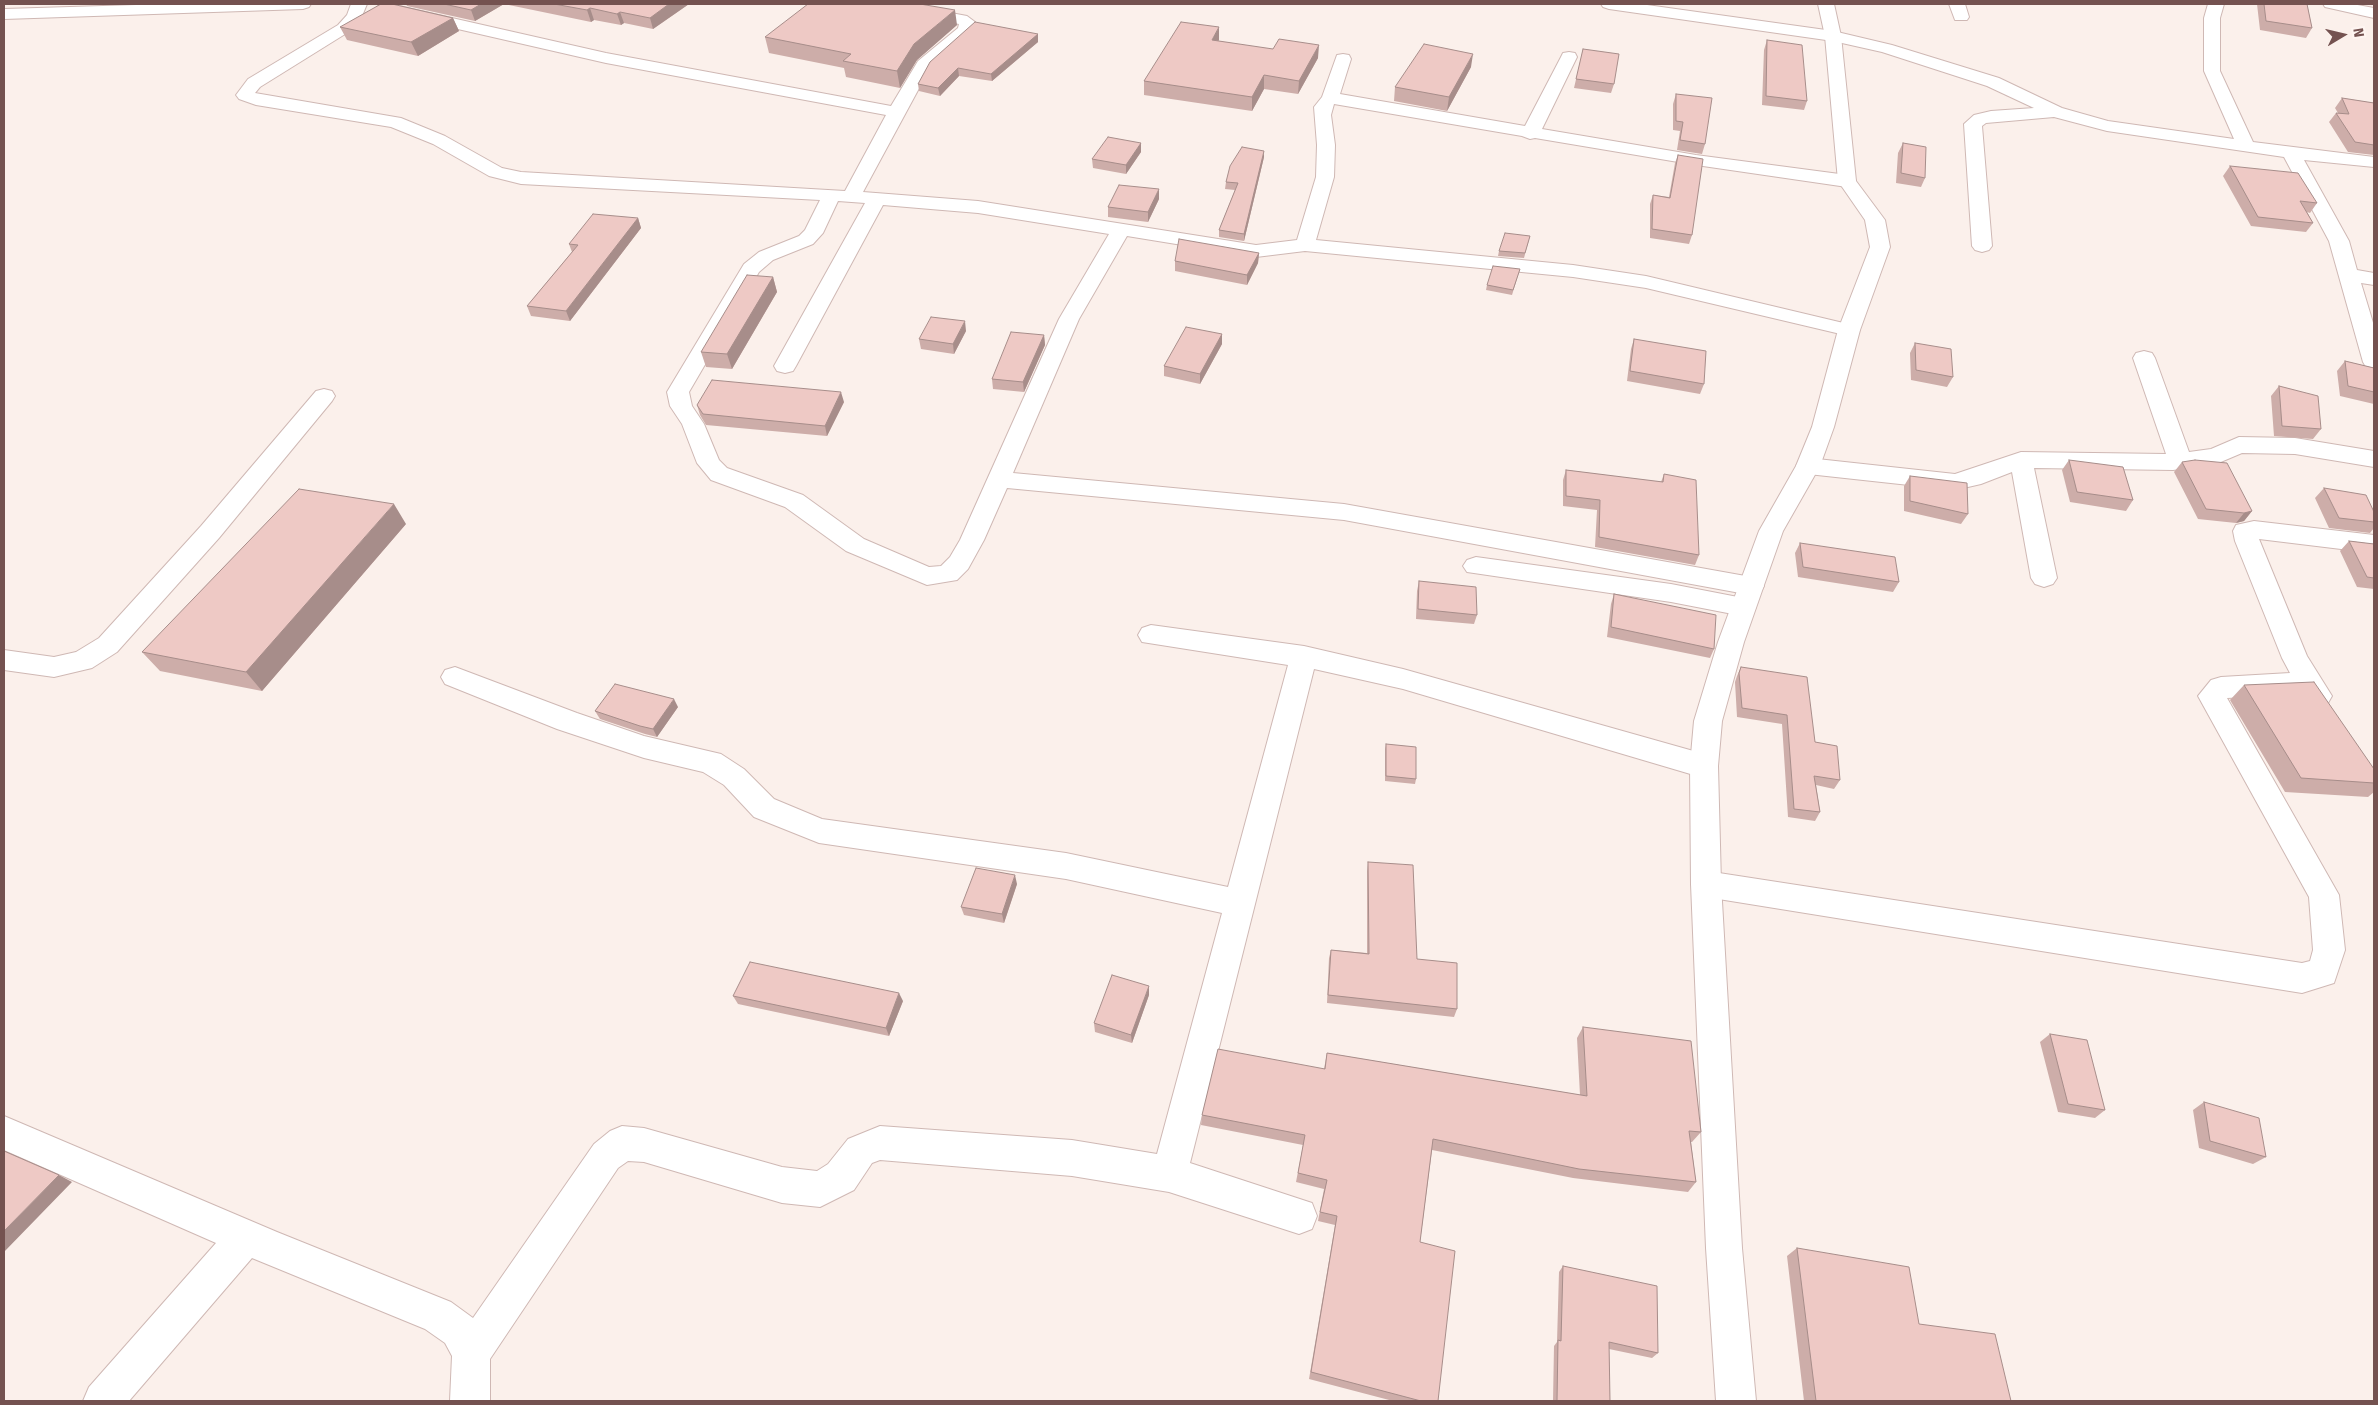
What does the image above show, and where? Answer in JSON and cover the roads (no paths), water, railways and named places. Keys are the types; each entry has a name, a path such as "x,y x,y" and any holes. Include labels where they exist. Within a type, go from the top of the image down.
{"street":[{"path":"4,14 118,7 303,4"},
{"path":"359,4 354,16 344,28 254,83 245,95 256,100 395,122 425,133 496,172 521,178 842,196 978,206 1256,251 1305,245 1573,272 1629,280 1849,330"},
{"path":"385,4 394,10 606,58 898,112"},
{"path":"878,4 961,19 967,22 966,30 924,65 911,85 898,112 842,196 813,233 806,240 766,256 751,268 678,392 681,406 693,424 709,463 720,474 794,501 855,545 927,576 948,574 959,563 1069,319 1121,230"},
{"path":"1609,4 1833,36 1886,48 1993,82 2056,112 2107,126 2246,147 2374,162"},
{"path":"1736,1401 1724,1248 1706,884 1704,766 1708,721 1731,642 1771,531 1808,466 1823,427 1849,330 1880,247 1880,235 1874,220 1848,180 1833,36 1826,4"},
{"path":"2216,4 2212,18 2212,71 2246,147"},
{"path":"2331,4 2374,13"},
{"path":"1530,134 1569,56"},
{"path":"1305,245 1324,177 1326,145 1322,115 1323,107 1330,98 1343,59"},
{"path":"1330,98 1530,134 1696,160 1848,180"},
{"path":"1982,246 1973,124 1980,119 1991,116 2056,112"},
{"path":"2291,153 2339,241 2374,362"},
{"path":"785,366 876,200"},
{"path":"2349,274 2374,279"},
{"path":"2144,358 2180,461"},
{"path":"4,660 54,667 83,661 108,645 197,547 324,396"},
{"path":"1808,466 1955,482 1973,478 2021,460 2138,463 2180,461 2216,456 2239,445 2295,446 2374,459"},
{"path":"2021,460 2044,578"},
{"path":"998,479 1344,512 1463,532 1576,555 1747,596"},
{"path":"2332,718 2295,658 2245,532 2254,530 2374,544"},
{"path":"1476,566 1671,593 1747,596"},
{"path":"1151,635 1304,656 1403,679 1704,766"},
{"path":"1169,1174 1304,656"},
{"path":"455,677 567,721 644,747 711,762 734,777 764,808 819,831 1066,866 1239,903"},
{"path":"1706,884 2302,978 2323,973 2329,950 2324,895 2212,696 2221,687 2238,684 2309,683"},
{"path":"4,1133 246,1237 438,1314 458,1330 471,1353 470,1401"},
{"path":"471,1353 532,1267 606,1156 622,1143 644,1145 782,1185 820,1189 841,1177 860,1151 880,1143 1072,1158 1169,1174 1299,1216"},
{"path":"103,1401 246,1237"}]}
